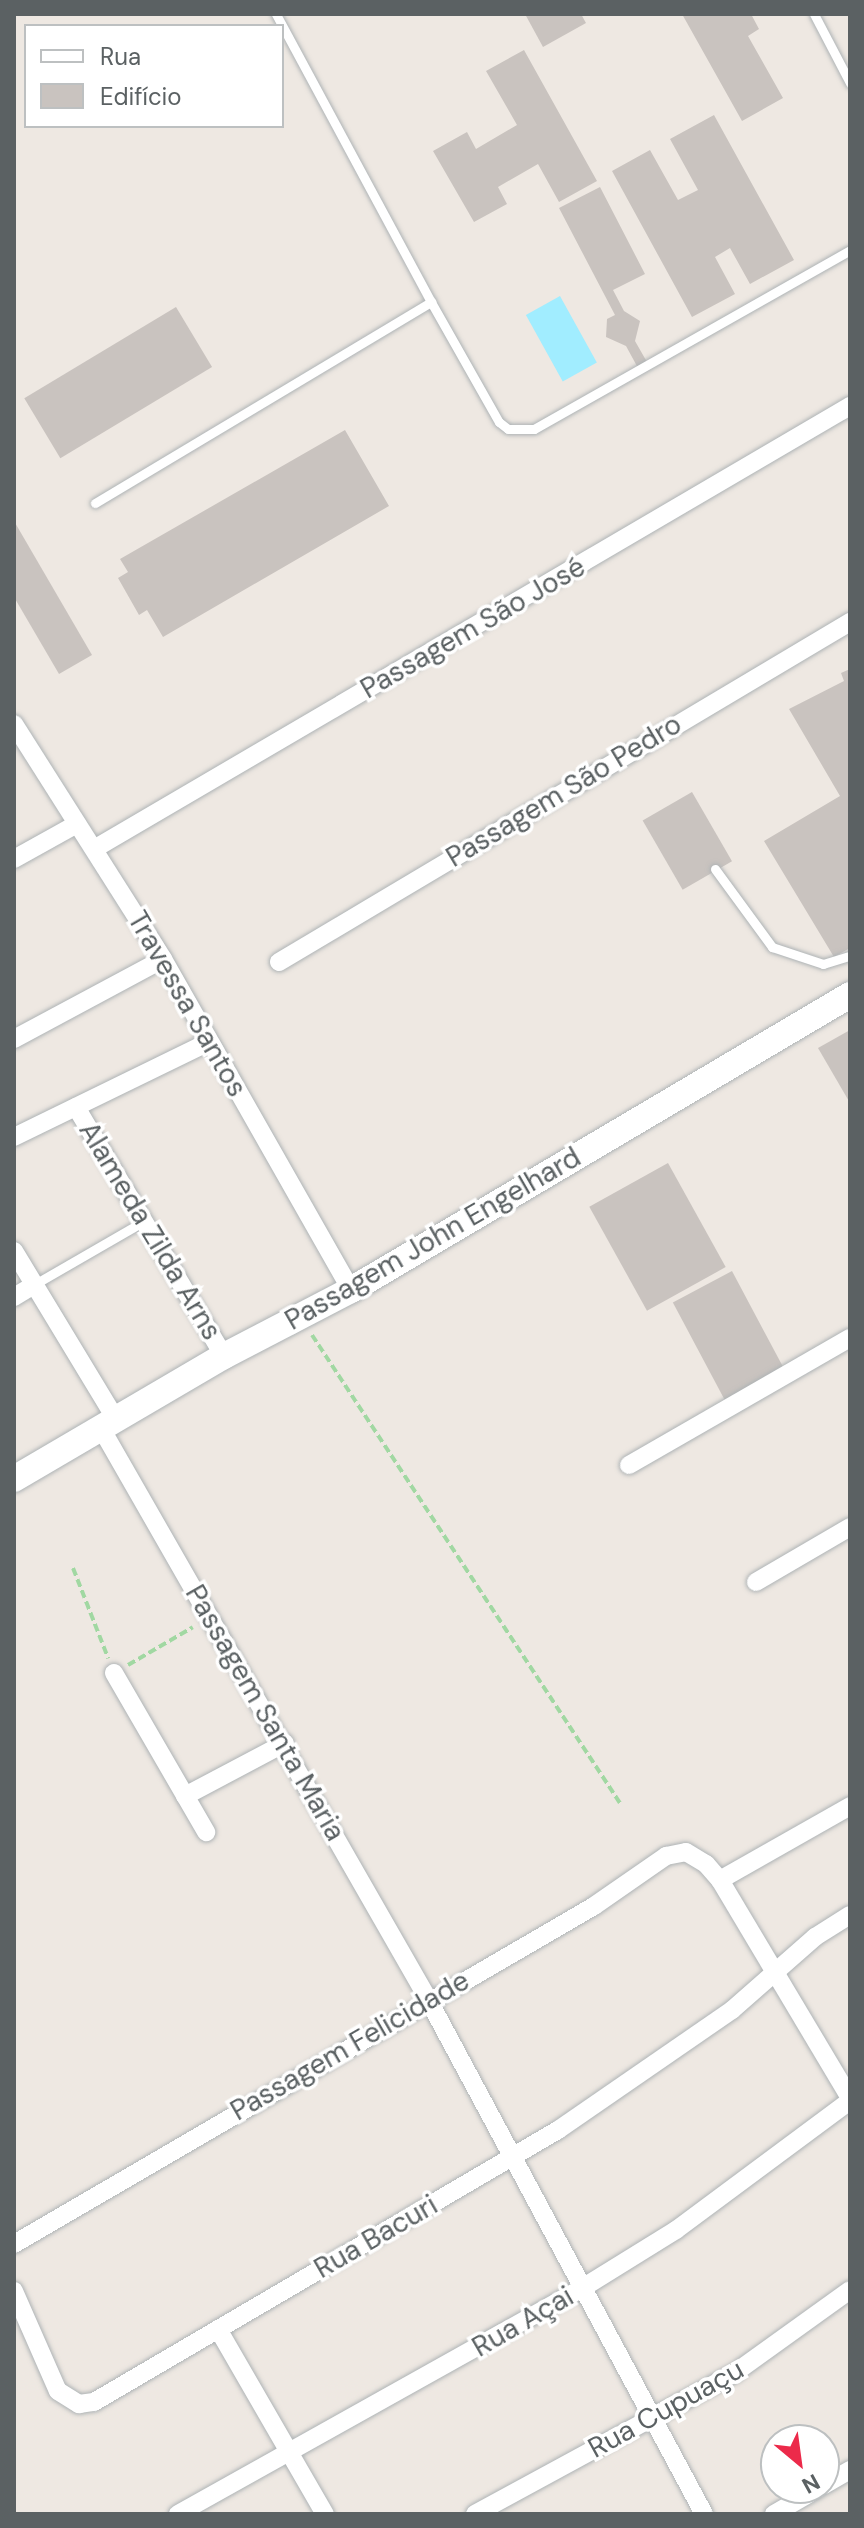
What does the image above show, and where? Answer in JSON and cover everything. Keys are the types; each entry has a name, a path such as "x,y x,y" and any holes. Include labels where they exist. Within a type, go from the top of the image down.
{"main road":[{"name":"Passagem John Engelhard","path":"14,1479 224,1356 351,1290 850,995"}],"street":[{"name":"Passagem São José","path":"94,849 850,406"},
{"name":"Passagem São Pedro","path":"279,962 850,622"},
{"name":"Travessa Santos","path":"14,724 163,959 351,1290"},
{"path":"14,859 77,824"},
{"path":"14,1039 163,959"},
{"path":"14,1137 209,1042"},
{"name":"Alameda Zilda Arns","path":"76,1107 146,1220 224,1356"},
{"name":"Passagem Santa Maria","path":"14,1251 209,1618 285,1743 428,1999 704,2514"},
{"path":"14,1297 34,1285"},
{"path":"629,1465 850,1338"},
{"path":"756,1582 850,1527"},
{"path":"114,1673 206,1832"},
{"path":"185,1796 285,1743"},
{"path":"850,1806 720,1880 771,1974 850,2100"},
{"name":"Passagem Felicidade","path":"14,2244 428,1999 594,1906 666,1856 686,1852 720,1880"},
{"name":"Rua Bacuri","path":"14,2291 58,2391 79,2404 94,2402 513,2157 732,2010 771,1974 850,1915"},
{"name":"Rua Açai","path":"178,2514 290,2456 584,2287 676,2230 850,2100"},
{"name":"Rua Cupuaçu","path":"475,2514 736,2372 850,2290"},
{"path":"218,2329 325,2514"},
{"path":"774,2514 792,2504"}],"lane":[{"path":"814,14 850,83"},
{"path":"284,29 499,422 521,432 850,250"},
{"path":"95,503 431,302"},
{"path":"715,869 772,947 823,964 850,956"},
{"path":"34,1285 146,1220"}],"path":[{"path":"299,1316 620,1803"},
{"path":"73,1568 114,1673 209,1618"}],"water":[{"path":"560,296 597,362 563,381 526,315"}],"building":[{"path":"525,14 581,14 586,23 543,47"},
{"path":"682,14 751,14 759,29 748,36 783,98 742,121"},
{"path":"524,50 597,181 559,202 538,164 498,187 507,204 474,222 433,151 467,132 476,149 517,125 486,71"},
{"path":"714,115 794,260 750,284 730,248 715,257 735,294 692,317 612,171 650,150 678,200 698,190 670,139"},
{"path":"600,187 645,274 613,290 624,311 640,321 635,341 647,362 638,368 626,346 606,337 607,319 615,315 559,208"},
{"path":"176,307 212,367 60,458 24,398"},
{"path":"345,430 389,506 163,637 147,610 139,615 118,578 128,572 120,559"},
{"path":"14,521 92,655 59,674 14,597"},
{"path":"850,669 850,948 834,957 764,841 840,796 789,709 844,681 841,673"},
{"path":"692,792 732,861 683,890 643,820"},
{"path":"850,1030 850,1103 818,1048"},
{"path":"668,1163 726,1267 647,1311 589,1207"},
{"path":"732,1271 784,1368 724,1400 673,1302"}]}
